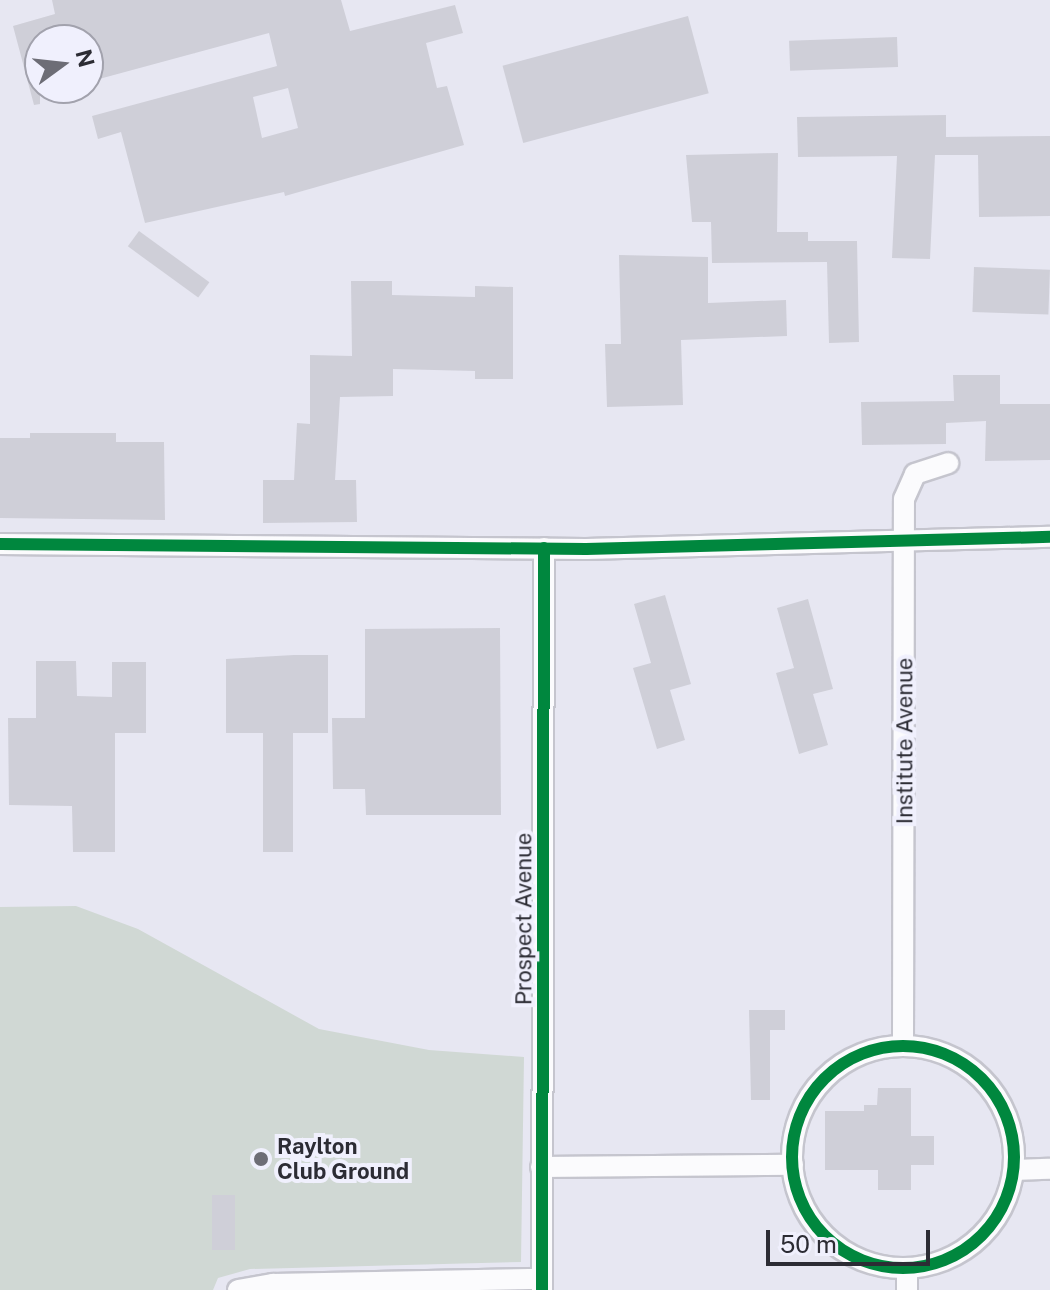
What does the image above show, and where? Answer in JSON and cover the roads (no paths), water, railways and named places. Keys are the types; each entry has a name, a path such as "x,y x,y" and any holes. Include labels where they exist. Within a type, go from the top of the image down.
{"street":[{"name":"Institute Avenue","path":"903,1046 904,499 915,474 948,463"},
{"path":"0,544 544,548 906,543 1050,537"},
{"name":"Prospect Avenue","path":"542,1284 544,548"},
{"path":"903,1046 939,1052 972,1070 997,1098 1007,1121 1014,1170 1006,1200 978,1239 907,1280 829,1241 804,1207 793,1165 796,1129 818,1087 835,1069 867,1052 903,1046"},
{"path":"541,1167 793,1165"},
{"path":"1014,1170 1050,1169"},
{"path":"238,1290 273,1284 542,1284"}],"place":[{"name":"Raylton Club Ground","path":"261,1159"}]}
